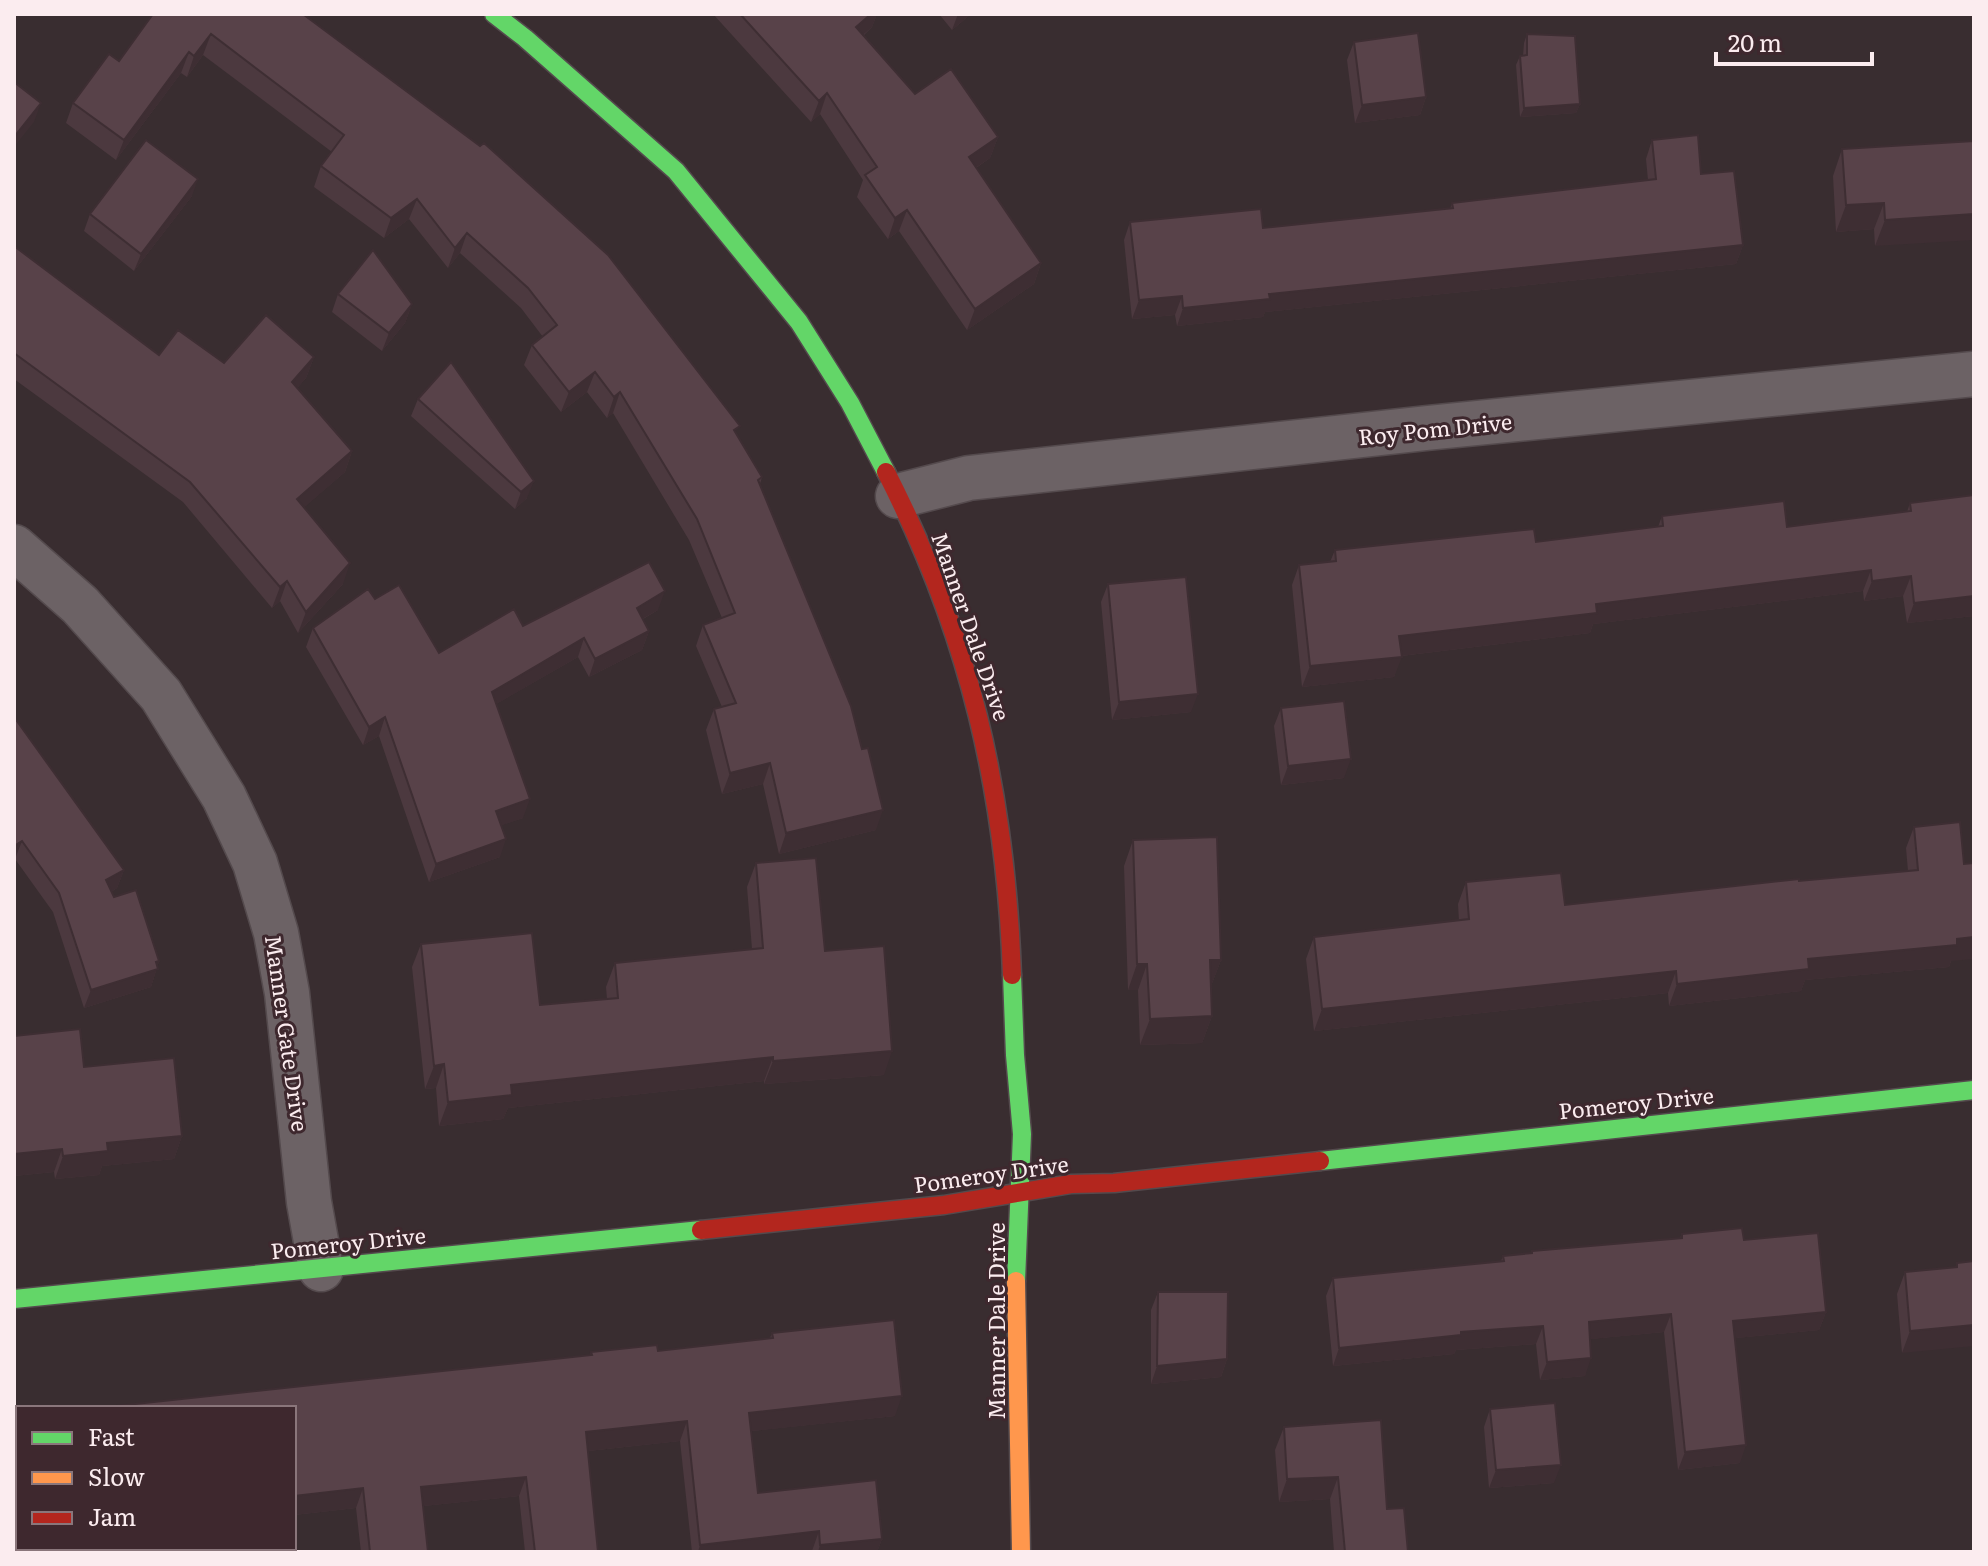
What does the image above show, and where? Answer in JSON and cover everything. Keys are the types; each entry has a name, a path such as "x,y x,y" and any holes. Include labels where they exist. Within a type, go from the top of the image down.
{"street":[{"name":"Manner Dale Drive","path":"494,14 676,171 799,322 850,403 898,496 931,567 963,660 987,749 1003,840 1011,944 1015,1055 1022,1134 1016,1257 1021,1552"},
{"name":"Roy Pom Drive","path":"898,496 969,478 1001,474 1974,374"},
{"name":"Manner Gate Drive","path":"14,547 80,605 161,695 224,797 255,863 276,933 287,993 309,1202 321,1269"},
{"name":"Pomeroy Drive","path":"14,1299 944,1205 1071,1184 1114,1183 1974,1090"}],"building":[{"path":"153,14 305,14 480,146 484,143 608,255 740,426 734,430 762,477 758,480 851,706 862,749 868,748 883,810 786,833 770,763 730,773 714,709 736,703 703,625 735,613 697,519 620,392 614,397 595,372 569,392 532,345 557,325 528,288 467,233 455,248 417,199 391,218 321,166 344,135 211,34 194,56 189,52 124,140 73,103 109,54 119,61"},
{"path":"740,14 871,14 856,27 915,94 951,69 998,137 969,157 1041,263 975,309 907,210 895,218 865,175 877,167 827,93 819,101"},
{"path":"1418,33 1426,97 1362,105 1354,42"},
{"path":"1527,34 1575,36 1580,104 1524,108 1520,56 1527,55"},
{"path":"14,82 41,103 14,137"},
{"path":"1698,135 1701,174 1734,171 1743,245 1269,294 1270,299 1183,308 1182,296 1139,300 1130,222 1261,209 1263,228 1453,208 1452,203 1656,179 1652,140"},
{"path":"146,140 198,179 141,254 90,214"},
{"path":"1974,141 1974,214 1885,220 1884,203 1846,205 1842,149"},
{"path":"14,246 159,355 178,330 224,363 266,315 314,357 292,382 352,451 297,499 350,563 306,612 287,581 280,587 190,482 14,353"},
{"path":"373,250 412,304 389,333 338,294"},
{"path":"451,362 534,481 521,492 418,399"},
{"path":"1974,495 1974,596 1914,603 1911,576 1872,581 1871,570 1596,604 1597,613 1399,636 1402,657 1310,666 1299,565 1336,561 1335,550 1534,529 1536,542 1663,526 1662,516 1784,501 1787,527 1911,511 1910,503"},
{"path":"649,562 665,591 637,608 649,631 595,659 584,638 492,692 530,799 496,811 506,839 436,864 385,717 369,727 313,628 368,589 375,599 399,585 439,653 514,609 523,626"},
{"path":"1186,577 1198,694 1119,702 1108,584"},
{"path":"1344,701 1351,759 1288,766 1281,708"},
{"path":"14,717 124,870 106,880 114,897 136,890 159,961 156,962 158,969 91,990 59,893 22,841 14,846"},
{"path":"1960,822 1964,864 1974,863 1974,937 1957,939 1957,945 1808,959 1809,969 1677,984 1676,971 1322,1009 1314,937 1469,919 1466,882 1561,873 1565,905 1799,879 1918,870 1914,827"},
{"path":"1217,837 1221,960 1210,960 1212,1016 1150,1019 1147,964 1137,964 1133,840"},
{"path":"816,858 825,951 884,946 892,1051 773,1061 773,1057 511,1085 512,1095 448,1102 444,1064 434,1066 421,944 532,933 540,1005 618,998 615,963 763,948 756,863"},
{"path":"80,1029 84,1067 174,1058 182,1136 107,1143 108,1151 63,1156 62,1149 14,1154 14,1036"},
{"path":"1742,1228 1744,1240 1818,1233 1826,1312 1733,1321 1746,1445 1685,1452 1671,1314 1589,1322 1591,1358 1547,1362 1543,1326 1461,1332 1461,1335 1339,1348 1333,1278 1504,1261 1503,1256 1532,1251 1682,1238 1682,1234"},
{"path":"1974,1261 1974,1325 1910,1331 1905,1272 1957,1267 1957,1263"},
{"path":"1158,1292 1228,1292 1227,1359 1157,1366"},
{"path":"894,1320 902,1396 749,1413 758,1493 876,1480 882,1539 820,1545 819,1531 700,1545 687,1421 586,1432 598,1552 535,1552 526,1477 421,1487 428,1552 370,1552 363,1488 296,1496 296,1406 117,1406 592,1355 591,1352 657,1345 658,1351 773,1338 772,1333"},
{"path":"1555,1403 1561,1465 1496,1470 1490,1409"},
{"path":"14,1418 16,1418 16,1534"},
{"path":"1381,1420 1387,1509 1404,1508 1408,1552 1345,1552 1338,1477 1287,1479 1284,1427"},
{"path":"44,1550 105,1552 45,1552"},
{"path":"194,1550 280,1550 280,1552"}],"traffic: fast":[{"path":"494,14 676,171 799,322 850,403 886,472"},
{"path":"1012,975 1022,1134 1016,1281"},
{"path":"1320,1161 1974,1090"},
{"path":"14,1299 701,1230"}],"traffic: slow":[{"path":"1016,1281 1021,1552"}],"traffic: jam":[{"path":"886,472 940,593 978,716 1001,842 1012,975"},
{"path":"701,1230 944,1205 1071,1184 1114,1183 1320,1161"}]}
